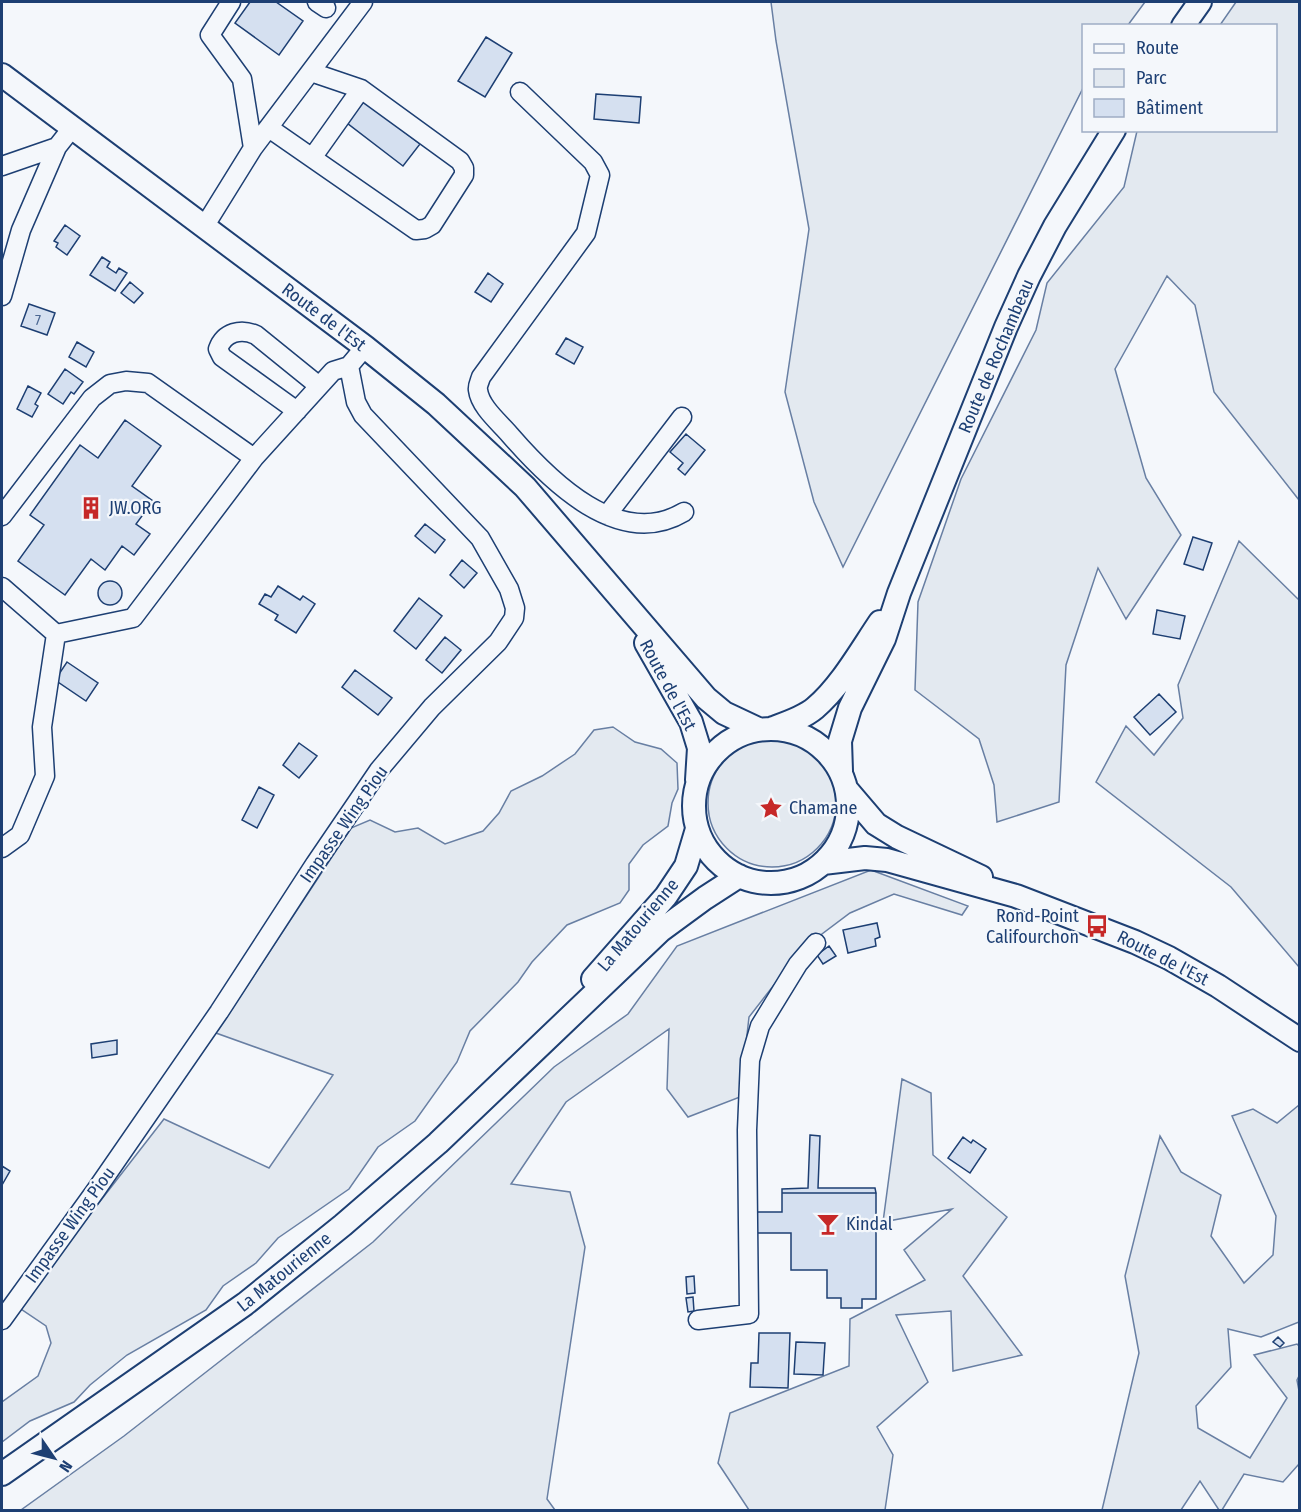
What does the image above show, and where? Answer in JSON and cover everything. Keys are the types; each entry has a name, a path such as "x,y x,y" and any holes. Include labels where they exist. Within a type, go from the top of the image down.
{"main road":[{"path":"1184,24 1200,2"},
{"name":"Route de l'Est","path":"2,75 364,347 436,404 525,486 706,698 724,713 766,729"},
{"name":"Route de Rochambeau","path":"844,781 840,741 850,708 884,639 899,593 1029,276 1055,226 1113,132"},
{"name":"Route de l'Est","path":"616,593 691,722 699,748 697,783"},
{"name":"Route de Rochambeau","path":"766,729 798,719 821,702 847,671 899,593"},
{"path":"766,729 794,731 813,740 829,754 844,781 848,817 840,842 824,863 805,875 783,882 760,883 739,876 721,865 707,849 698,830 694,807 697,783 706,764 720,748 738,736 766,729"},
{"name":"Route de l'Est","path":"844,781 876,825 1016,896"},
{"name":"La Matourienne","path":"543,1041 605,964 666,896 686,866 698,830"},
{"name":"Route de l'Est","path":"824,863 865,858 887,860 1016,896 1097,926 1170,958 1218,986 1299,1040"},
{"name":"La Matourienne","path":"2,1474 245,1304 343,1225 438,1143 660,931 705,897 739,876"}],"street":[{"path":"231,2 210,35 242,79 253,148"},
{"path":"204,227 253,148 363,2"},
{"path":"269,128 416,230 426,229 432,225 464,176 464,168 460,162 361,88 311,72"},
{"path":"312,158 361,88"},
{"path":"520,92 593,162 600,175 586,232 481,377 477,389 483,403 539,468 589,507 628,521 655,524 684,512"},
{"path":"2,296 21,230 57,147 72,128"},
{"path":"2,166 57,147"},
{"path":"297,411 222,357 218,349 221,341 229,334 248,331 319,386"},
{"path":"56,634 133,618 254,458 333,371 349,366 364,347"},
{"name":"Impasse Wing Piou","path":"2,1320 96,1190 213,1021 379,770 432,707 498,642 514,618 515,608 508,589 480,538 363,415 356,402 349,366"},
{"path":"2,516 92,398 111,384 118,382 148,383 254,458"},
{"path":"607,515 682,417"},
{"path":"525,486 539,468"},
{"path":"2,587 56,634"},
{"path":"2,848 20,835 45,776 42,727 56,634"},
{"path":"698,1320 749,1314 747,1130 750,1060 760,1026 798,964 816,943"}],"green space":[{"path":"771,2 1145,2 1129,24 1082,24 1082,90 843,567 814,502 785,392 809,229"},
{"path":"1236,2 1299,2 1299,500 1214,392 1195,305 1167,276 1115,369 1146,478 1181,535 1126,619 1098,568 1066,665 1059,802 997,822 994,785 979,739 915,690 918,602 961,479 1036,330 1047,283 1124,187 1137,132 1277,132 1277,24 1221,24"},
{"path":"1239,541 1299,600 1299,967 1231,887 1096,782 1126,726 1154,755 1183,718 1178,685"},
{"path":"613,727 635,742 661,749 677,763 678,789 672,803 668,826 643,845 629,864 629,890 620,903 567,925 532,962 518,982 470,1031 457,1062 415,1121 378,1147 349,1189 278,1238 256,1263 223,1286 206,1310 127,1355 90,1385 74,1402 30,1421 2,1442 2,1402 38,1376 51,1343 46,1326 18,1307 164,1119 269,1168 333,1075 216,1033 351,828 370,820 395,832 418,828 445,844 483,831 499,813 511,791 542,776 575,754 594,730"},
{"path":"772,739 796,744 817,758 831,779 836,803 831,827 817,848 796,862 772,867 748,862 727,848 713,827 708,803 713,779 727,758 748,744"},
{"path":"871,870 968,906 962,915 894,894 850,913 802,949 749,1017 740,1097 688,1117 667,1089 669,1029 566,1102 511,1184 570,1192 585,1247 547,1499 555,1510 21,1510 124,1436 373,1242 554,1067 628,1014 677,946"},
{"path":"902,1079 931,1093 933,1155 1007,1217 963,1276 1022,1355 953,1371 951,1311 896,1315 928,1382 877,1427 893,1455 885,1510 749,1510 718,1463 730,1413 849,1366 850,1319 925,1280 904,1250 952,1209 883,1222"},
{"path":"1299,1105 1299,1322 1261,1337 1228,1329 1231,1367 1196,1406 1198,1428 1250,1458 1287,1398 1254,1355 1297,1344 1299,1346 1299,1376 1297,1380 1300,1396 1299,1464 1283,1482 1244,1474 1222,1510 1219,1510 1200,1481 1181,1510 1102,1510 1139,1353 1125,1276 1160,1136 1181,1172 1221,1195 1211,1236 1244,1283 1273,1255 1276,1216 1232,1116 1253,1109 1277,1123"}],"building":[{"path":"250,2 276,2 303,21 279,55 235,23"},
{"path":"486,37 512,53 485,97 458,81"},
{"path":"596,94 641,97 639,123 594,119"},
{"path":"364,101 420,144 403,166 347,123"},
{"path":"65,225 80,236 67,255 56,247 58,243 54,241"},
{"path":"102,257 110,262 107,267 116,273 119,268 127,273 115,291 90,275"},
{"path":"488,273 503,284 491,302 475,292"},
{"path":"130,282 143,293 134,303 121,293"},
{"path":"29,304 55,313 47,335 21,326"},
{"path":"566,338 583,347 574,364 556,354"},
{"path":"77,342 94,352 86,367 69,357"},
{"path":"65,369 83,382 74,394 71,392 63,404 48,394"},
{"path":"28,386 41,393 32,417 17,409"},
{"name":"JW.ORG","path":"125,420 161,446 132,486 153,501 136,524 150,534 134,555 122,546 105,570 91,559 65,595 18,561 44,525 30,515 80,445 98,458"},
{"path":"686,434 705,450 685,475 678,469 683,463 670,452"},
{"path":"425,524 445,540 435,553 415,536"},
{"path":"1193,537 1212,543 1203,570 1184,564"},
{"path":"462,560 477,573 464,588 450,575"},
{"path":"110,581 119,584 122,593 119,602 110,605 101,602 98,593 101,584"},
{"path":"278,586 300,600 303,596 315,604 296,633 275,620 278,615 259,604 265,594 271,597"},
{"path":"419,598 442,616 416,649 394,631"},
{"path":"1157,610 1185,616 1180,639 1153,634"},
{"path":"445,637 461,650 442,673 426,660"},
{"path":"67,662 98,683 86,701 55,680"},
{"path":"355,670 392,698 378,715 342,687"},
{"path":"1159,694 1176,712 1150,735 1134,717"},
{"path":"299,743 317,756 299,778 283,765"},
{"path":"259,787 274,795 257,828 242,820"},
{"path":"877,923 880,937 875,939 876,946 848,953 843,930"},
{"path":"829,946 836,956 823,964 817,955"},
{"path":"117,1040 117,1054 92,1058 91,1044"},
{"path":"810,1135 820,1136 818,1188 875,1188 876,1193 782,1193 782,1189 808,1188"},
{"path":"963,1137 971,1143 973,1140 986,1149 970,1173 948,1158"},
{"path":"2,1166 10,1171 2,1185"},
{"path":"782,1193 876,1193 876,1299 862,1299 862,1308 841,1308 841,1298 827,1298 827,1270 791,1270 791,1233 756,1233 756,1212 782,1212"},
{"path":"694,1276 695,1293 687,1294 686,1277"},
{"path":"693,1297 694,1311 688,1312 686,1298"},
{"path":"759,1333 790,1333 788,1388 750,1387 751,1363 758,1363"},
{"path":"1278,1337 1284,1343 1280,1347 1273,1342"},
{"path":"796,1342 825,1343 823,1375 794,1374"}],"place":[{"name":"JW.ORG","path":"91,508"},
{"name":"Chamane","path":"771,808"},
{"name":"Rond-Point Califourchon","path":"1097,926"},
{"name":"Kindal","path":"828,1224"}]}
